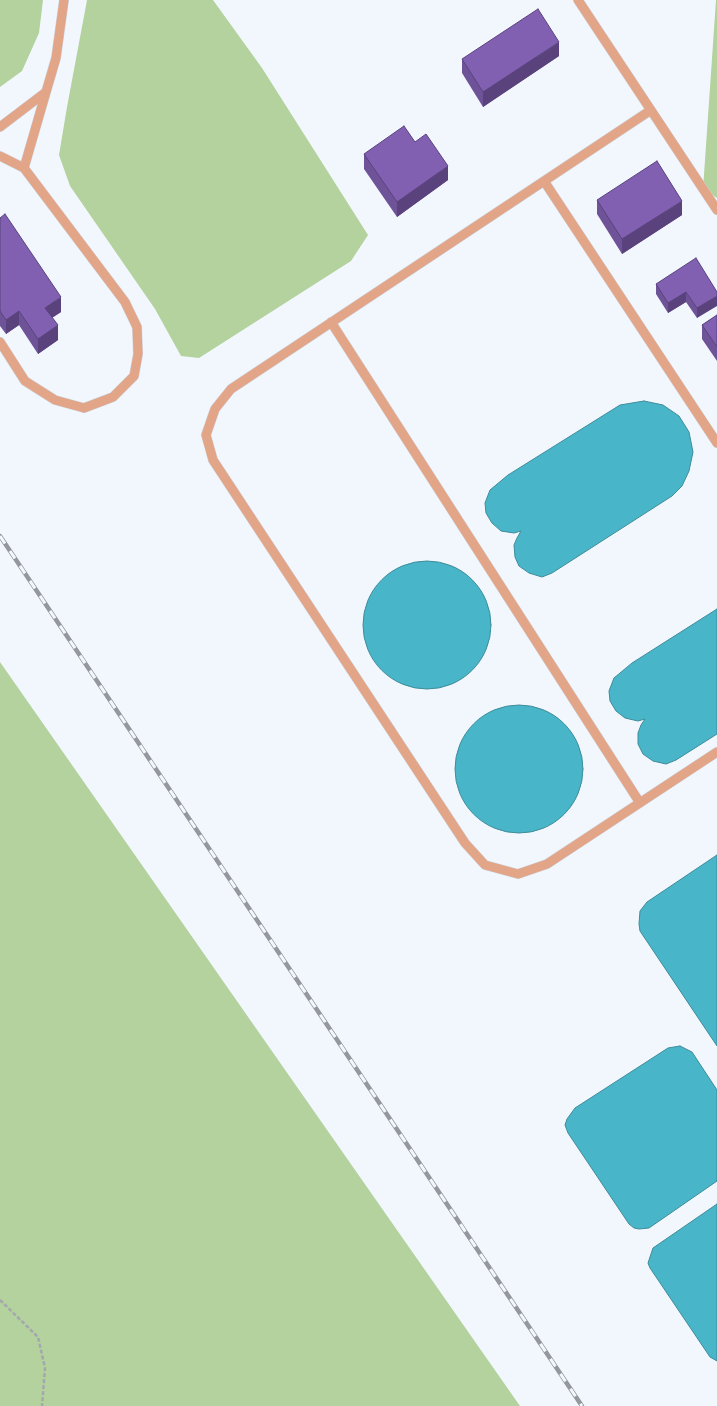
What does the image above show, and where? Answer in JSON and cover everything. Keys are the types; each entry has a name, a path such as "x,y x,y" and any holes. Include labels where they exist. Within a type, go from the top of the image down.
{"lane":[{"path":"24,168 56,58 64,0"},
{"path":"578,0 717,210"},
{"path":"0,127 46,92"},
{"path":"651,110 231,389 215,410 206,435 213,460 466,843 485,865 518,874 547,864 717,752"},
{"path":"0,156 24,168 125,302 137,327 138,354 134,376 113,397 84,408 55,400 25,381 0,342"},
{"path":"544,181 717,443"},
{"path":"331,322 640,803"}],"path":[{"path":"0,1300 38,1337 45,1368 42,1406"}],"green space":[{"path":"0,0 43,0 39,33 22,71 0,87"},
{"path":"87,0 213,0 262,68 368,235 351,261 199,358 181,356 155,309 70,186 59,155"},
{"path":"717,0 717,198 703,189"},
{"path":"0,662 520,1406 0,1406"}],"water":[{"path":"644,401 663,405 679,416 689,432 693,452 689,471 682,486 672,496 552,573 542,577 529,573 519,566 515,557 514,545 521,531 514,533 501,531 492,523 486,513 485,503 490,490 508,475 620,405"},
{"path":"421,561 433,561 446,564 457,569 468,576 476,584 488,606 491,625 490,637 486,649 476,666 468,674 446,686 433,689 421,689 408,686 397,681 386,674 378,666 366,644 363,631 363,619 366,606 371,595 378,584 386,576 408,564"},
{"path":"717,609 717,734 676,760 666,764 653,761 643,754 638,744 638,733 645,719 638,721 625,718 616,711 610,701 609,691 614,678 632,663"},
{"path":"513,705 525,705 538,708 549,713 560,720 568,728 580,750 583,769 582,781 578,793 568,810 560,818 538,830 525,833 513,833 500,830 489,825 478,818 470,810 458,788 455,775 455,763 458,750 463,739 470,728 478,720 500,708"},
{"path":"717,855 717,1046 640,931 639,924 640,911 647,902"},
{"path":"680,1046 692,1052 717,1090 717,1181 649,1228 634,1228 629,1224 568,1133 565,1125 567,1119 575,1108 668,1048"},
{"path":"717,1204 717,1361 710,1357 648,1263 653,1248"}],"building":[{"path":"538,9 559,42 483,92 462,59"},
{"path":"404,126 415,142 426,134 448,166 397,202 364,154"},
{"path":"657,161 682,201 622,239 597,200"},
{"path":"5,214 61,297 45,308 58,325 38,339 19,311 6,320 0,311 0,218"},
{"path":"696,258 717,292 717,296 697,308 686,292 668,303 656,284"},
{"path":"717,315 717,347 702,325"}],"railway":[{"path":"0,536 582,1406"}]}
